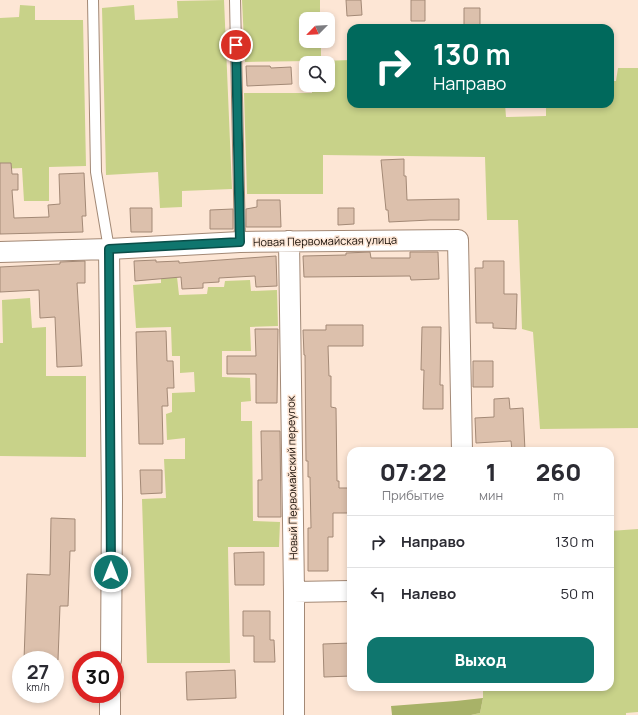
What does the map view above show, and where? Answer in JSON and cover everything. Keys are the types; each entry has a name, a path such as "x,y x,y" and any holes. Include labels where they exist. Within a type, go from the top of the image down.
{"street":[{"name":"Новая Первомайская улица","path":"0,252 109,249 240,242 458,240 462,447"},
{"name":"Новый Первомайский переулок","path":"289,241 294,592 294,715"},
{"path":"109,249 112,491 111,651"},
{"path":"294,592 347,591"},
{"path":"110,703 110,715"}],"lane":[{"path":"93,0 96,172 109,249"},
{"path":"235,0 240,242"}],"green space":[{"path":"224,0 232,189 182,191 182,207 160,208 158,172 106,175 102,8 134,5 135,20 178,18 177,1"},
{"path":"242,0 320,0 320,12 299,12 299,48 321,48 321,56 299,56 299,61 245,62"},
{"path":"20,5 35,6 35,20 83,20 86,166 49,167 49,201 24,201 22,168 0,169 0,18 19,17"},
{"path":"347,60 347,108 505,108 506,117 546,116 546,108 614,108 614,81 616,81 618,68 638,68 638,428 540,429 533,332 522,329 518,220 487,220 485,157 323,155 323,194 247,194 244,93 335,92 335,61"},
{"path":"161,277 177,277 179,295 207,294 208,287 224,287 225,281 250,280 251,291 277,290 278,326 250,327 251,351 222,351 222,377 250,378 251,401 241,402 241,421 252,421 253,521 280,522 279,547 228,547 230,663 147,663 142,499 166,498 164,459 185,459 185,438 167,440 166,414 172,412 172,393 195,392 194,372 180,373 180,356 172,356 171,327 136,328 133,285 161,283"},
{"path":"30,298 32,328 46,327 46,376 86,376 86,457 0,456 0,343 3,343 2,300"},
{"path":"638,529 638,712 626,713 626,715 471,715 480,713 483,691 614,691 614,531"},
{"path":"483,698 480,713 471,715 392,715 391,706"}],"building":[{"path":"346,0 361,0 362,15 347,16"},
{"path":"411,0 425,0 425,21 411,21"},
{"path":"464,8 480,8 480,24 464,24"},
{"path":"246,66 270,66 271,68 291,67 292,84 247,86"},
{"path":"404,159 404,176 406,176 407,200 459,199 459,220 389,222 388,210 386,210 381,160"},
{"path":"0,163 11,163 12,174 18,174 18,190 12,190 14,218 49,217 48,205 60,204 59,174 84,173 86,216 82,216 83,232 0,234"},
{"path":"257,200 280,200 281,227 246,227 246,209 257,207"},
{"path":"130,208 152,208 152,232 131,232"},
{"path":"338,208 354,208 354,224 338,225"},
{"path":"233,209 233,229 210,229 210,210"},
{"path":"370,252 371,258 410,258 410,252 438,252 439,279 411,280 410,276 304,277 303,256 346,255 346,253"},
{"path":"276,256 277,286 256,287 255,276 219,278 219,282 203,283 203,288 182,289 181,277 135,281 134,261 179,261 179,263"},
{"path":"85,261 85,283 77,283 82,366 57,367 55,317 40,318 39,290 0,292 0,267 60,264 60,262"},
{"path":"483,261 504,261 504,294 517,294 516,329 493,328 493,323 476,323 475,268 483,268"},
{"path":"326,325 363,325 363,346 328,346 329,376 331,376 331,407 336,408 337,481 339,481 339,488 347,488 347,513 333,513 333,537 328,537 328,571 308,571 308,528 311,528 310,477 308,477 308,461 306,461 305,355 303,330 326,330"},
{"path":"422,327 441,327 440,385 443,385 443,409 423,409 424,370 421,370"},
{"path":"255,329 278,329 277,403 256,403 256,374 227,374 227,356 256,356"},
{"path":"166,331 167,361 173,361 174,388 167,388 168,406 162,406 163,444 139,444 136,332"},
{"path":"473,361 493,361 493,387 473,387"},
{"path":"509,398 510,409 523,408 525,447 512,447 511,441 476,443 475,418 494,417 494,399"},
{"path":"261,431 280,431 281,517 258,517 258,480 262,480"},
{"path":"140,470 162,470 162,493 141,494"},
{"path":"51,518 75,519 75,551 70,551 68,606 60,606 58,651 24,651 27,574 50,575"},
{"path":"264,552 264,585 235,585 234,553"},
{"path":"243,611 270,611 270,640 274,640 275,662 254,662 254,636 243,636"},
{"path":"347,643 347,676 324,677 323,644"},
{"path":"235,670 236,698 187,700 186,672"}],"route":[{"path":"111,572 112,483 109,249 240,242 236,45"}]}
